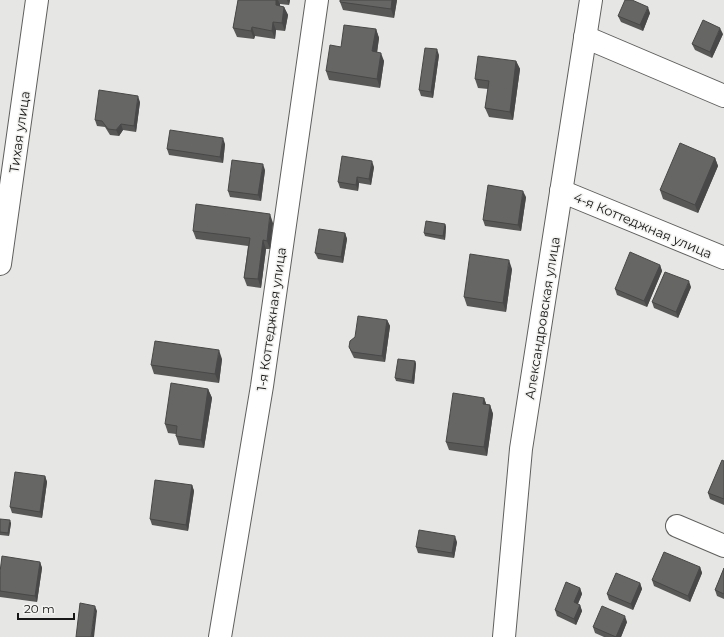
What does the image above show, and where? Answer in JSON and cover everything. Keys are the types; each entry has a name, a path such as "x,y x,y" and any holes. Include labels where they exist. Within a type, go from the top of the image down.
{"street":[{"name":"Тихая улица","path":"0,264 37,0"},
{"name":"1-я Коттеджная улица","path":"220,637 263,378 317,0"},
{"name":"Александровская улица","path":"504,637 521,448 591,0"},
{"path":"586,37 724,96"},
{"name":"4-я Коттеджная улица","path":"561,191 724,258"},
{"path":"677,526 724,546"}],"building":[{"path":"238,0 276,0 276,5 284,7 282,23 273,22 272,31 252,27 251,31 233,28"},
{"path":"340,0 392,0 391,9 340,2"},
{"path":"625,0 632,0 648,7 640,25 618,16"},
{"path":"703,20 720,28 710,52 692,44"},
{"path":"344,25 376,29 372,51 381,53 377,79 326,71 330,45 341,47"},
{"path":"425,48 437,49 431,92 419,90"},
{"path":"478,56 516,61 510,112 485,108 489,81 475,79"},
{"path":"99,90 138,96 134,126 121,124 116,130 108,129 102,121 95,120"},
{"path":"170,130 223,138 220,157 167,149"},
{"path":"680,143 715,158 695,205 660,190"},
{"path":"342,156 372,161 369,179 357,177 356,185 338,182"},
{"path":"232,160 263,164 258,195 228,191"},
{"path":"488,185 523,191 518,225 483,220"},
{"path":"196,204 270,214 267,241 263,240 258,279 244,278 250,238 193,231"},
{"path":"426,221 445,224 443,236 424,233"},
{"path":"319,229 345,233 341,257 315,253"},
{"path":"630,252 660,265 644,301 615,289"},
{"path":"470,254 509,260 503,303 464,297"},
{"path":"665,272 689,281 676,312 652,302"},
{"path":"358,316 387,320 382,356 352,352 349,347 350,341 355,337"},
{"path":"155,341 219,350 215,374 151,365"},
{"path":"398,359 415,361 412,381 395,378"},
{"path":"171,383 208,389 201,440 176,436 177,426 165,424"},
{"path":"453,393 484,398 483,404 490,405 484,447 446,442"},
{"path":"722,460 724,461 724,499 708,493"},
{"path":"15,472 45,476 40,512 10,507"},
{"path":"155,480 192,485 186,525 150,519"},
{"path":"0,519 10,520 8,533 0,532"},
{"path":"419,530 455,536 452,553 416,547"},
{"path":"664,552 700,567 688,596 652,580"},
{"path":"2,556 40,562 35,596 0,591"},
{"path":"724,568 724,594 715,590"},
{"path":"616,573 640,583 631,604 607,594"},
{"path":"566,582 580,588 574,602 580,605 574,619 555,610"},
{"path":"80,603 95,606 91,637 76,637"},
{"path":"602,606 625,616 616,637 593,627"}]}
